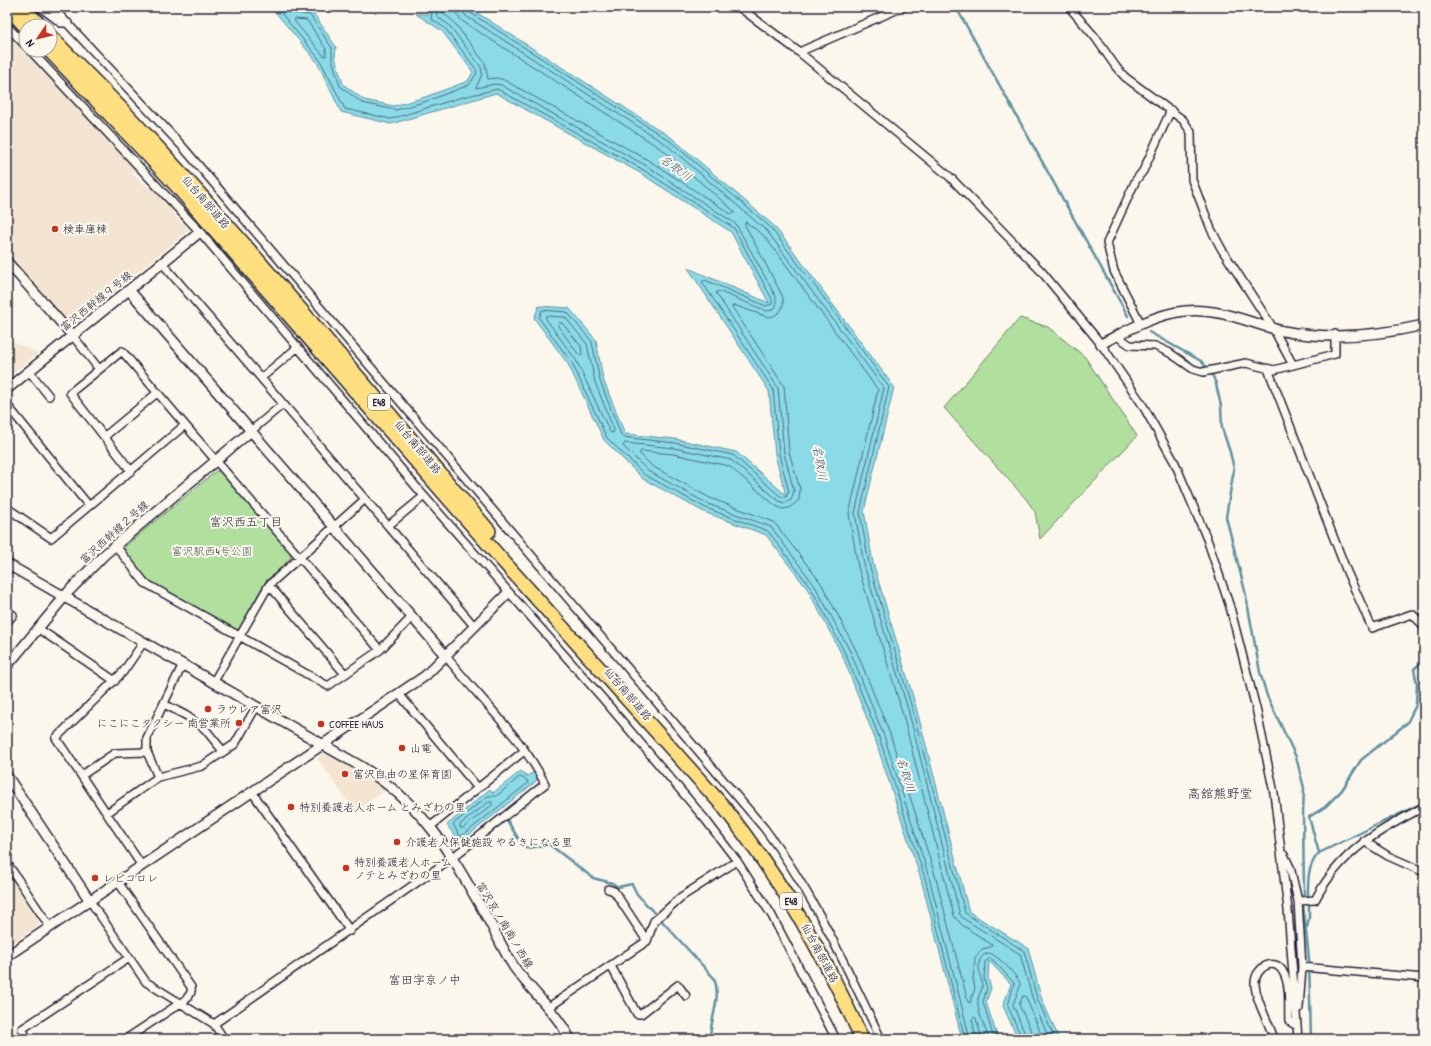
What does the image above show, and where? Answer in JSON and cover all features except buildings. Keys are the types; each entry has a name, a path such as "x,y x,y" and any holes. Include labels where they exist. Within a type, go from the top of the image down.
{"highway":[{"path":"22,7 33,18"},
{"path":"7,8 18,19"},
{"name":"仙台南部道路","path":"58,44 147,136 303,313 636,702 748,838 782,886 809,931 862,1039"},
{"name":"仙台南部道路","path":"56,58 174,184 502,560 697,777"}],"street":[{"path":"40,7 61,23 68,23"},
{"path":"52,7 186,151 764,828 795,870 810,896 881,1039"},
{"path":"739,7 799,52 950,177 1042,272 1101,344 1142,404 1175,463 1208,539 1230,607 1256,708 1274,794 1282,852 1298,1039"},
{"path":"799,52 903,7"},
{"path":"1069,7 1095,37 1120,72 1183,120 1191,132 1190,168 1192,180 1211,229 1221,248 1273,328 1293,365"},
{"path":"7,26 18,38"},
{"path":"37,58 200,232 424,496 604,700 705,818 737,861 785,939 836,1039"},
{"path":"1141,324 1114,271 1106,243 1136,180 1143,171 1171,110"},
{"name":"富沢西幹線９号線","path":"7,389 200,232"},
{"path":"7,263 73,336 99,369"},
{"path":"162,263 389,525 475,627"},
{"path":"129,290 467,682 493,710 524,752 537,766 545,784 452,858 214,1024"},
{"path":"1101,344 1141,324 1166,314 1186,310 1215,313 1284,331 1334,334 1387,333 1424,325"},
{"path":"1117,336 1130,345 1155,346 1170,353 1193,369 1203,372 1246,364 1274,370 1335,354 1334,334"},
{"path":"261,378 298,346"},
{"path":"131,471 70,393 122,351 380,650"},
{"path":"1268,369 1347,572 1372,628 1412,614 1424,626"},
{"path":"30,371 49,396"},
{"path":"105,436 157,393"},
{"path":"251,431 283,404"},
{"path":"7,405 89,506"},
{"path":"7,508 51,538 185,425"},
{"name":"富沢西幹線２号線","path":"7,666 64,597 115,544 251,431"},
{"path":"389,525 424,496"},
{"path":"213,683 269,585 365,499"},
{"path":"115,544 145,583 328,686 380,650 412,617"},
{"name":"富沢京ノ南南ノ西線","path":"7,564 182,666 382,779 415,808 431,826 452,858 514,967 548,1007 570,1039"},
{"path":"269,585 345,674"},
{"path":"7,956 425,676 508,593"},
{"path":"7,611 13,615 7,622"},
{"path":"39,629 115,681"},
{"path":"142,866 56,738 115,681 143,643"},
{"path":"158,777 147,752 146,738 182,666"},
{"path":"399,694 478,788"},
{"path":"164,704 187,716 205,729 224,751"},
{"path":"106,814 158,777 202,766 235,744 256,707"},
{"path":"82,775 116,753 147,752"},
{"path":"431,826 524,752"},
{"path":"7,776 146,982 179,1004 214,1024 224,1039"},
{"path":"252,792 350,930"},
{"path":"1298,901 1315,900 1327,880 1351,852 1364,841 1424,807"},
{"path":"1364,841 1388,856 1424,872"},
{"path":"1282,852 1290,867 1298,901 1306,967 1297,1023"},
{"path":"548,1007 647,941 654,922 660,915 681,897 737,861"},
{"path":"7,863 50,927"},
{"path":"118,882 191,987 190,996 126,1039"},
{"path":"608,889 614,891 618,904 647,941"},
{"path":"28,1039 22,1030 129,958"},
{"path":"1274,1039 1256,990 1256,976 1263,966 1268,964 1274,965 1283,972 1286,979 1289,1021 1297,1023"},
{"path":"611,966 637,1014 641,1014 678,985 686,996"},
{"path":"1306,967 1424,978"}],"shaded area":[{"path":"7,31 18,43 18,58 32,58 137,169 132,174 168,203 174,210 172,212 189,230 77,322 65,320 7,257"},
{"path":"7,339 38,353 7,378"},
{"name":"富沢自由の星保育園","path":"323,754 330,754 387,789 355,812 317,758"},
{"path":"7,872 38,919 38,926 7,946"},
{"path":"7,1018 15,1029 21,1039 7,1039"}],"green space":[{"path":"1020,318 1048,327 1085,357 1137,436 1040,539 1035,512 1026,499 944,408"},
{"name":"富沢駅西4号公園","path":"216,471 221,472 291,553 290,559 265,582 239,629 232,630 148,581 124,552 125,546"}],"water":[{"name":"名取川","path":"271,7 294,7 295,9 312,11 336,47 335,57 343,84 364,100 394,106 425,97 468,81 473,72 442,31 416,14 429,14 423,7 468,7 672,138 773,225 789,245 894,387 864,511 873,563 916,707 969,912 1028,948 1041,997 1059,1039 1018,1039 1003,1006 1011,984 989,961 988,978 991,988 986,1002 998,1039 962,1039 921,879 875,739 843,657 808,590 766,535 704,512 643,479 604,440 568,364 534,318 539,306 569,308 596,340 603,379 625,434 675,439 736,452 786,495 775,455 769,391 688,268 769,303 731,232 640,173 496,93 391,124 341,112 317,62"},
{"path":"521,771 527,776 534,772 537,779 460,842 458,841 447,825 490,789 493,793"}],"waterway":[{"path":"956,7 1128,316"},
{"path":"1149,332 1201,361 1208,369"},
{"path":"1212,374 1221,406 1222,428 1234,469 1226,517 1245,591 1260,672 1267,696 1296,757 1304,788 1304,897"},
{"path":"1319,853 1309,817 1325,807 1342,790 1361,760 1407,723 1416,705 1417,684 1414,669 1424,660"},
{"path":"1308,897 1308,879 1310,868 1319,853 1424,802"},
{"path":"507,820 522,845 527,848 550,845 593,878 612,883 618,887 632,884 637,894 656,915"},
{"path":"1307,927 1309,918 1309,903"},
{"path":"1303,904 1309,959 1311,1039"},
{"path":"660,919 714,978 717,993 710,1031 710,1039"}],"place":[{"name":"検車庫棟","path":"55,229"},
{"name":"ラウレア富沢","path":"208,709"},
{"name":"にこにこタクシー 南営業所","path":"239,723"},
{"name":"COFFEE HAUS","path":"321,724"},
{"name":"山電","path":"402,748"},
{"name":"富沢自由の星保育園","path":"345,774"},
{"name":"特別養護老人ホーム とみざわの里","path":"291,807"},
{"name":"介護老人保健施設 やるきになる里","path":"397,842"},
{"name":"特別養護老人ホーム ノテとみざわの里","path":"346,868"},
{"name":"レピコロレ","path":"95,878"}],"district":[{"name":"富沢西五丁目","path":"246,522"},
{"name":"高舘熊野堂","path":"1220,793"},
{"name":"富田字京ノ中","path":"425,980"}]}
